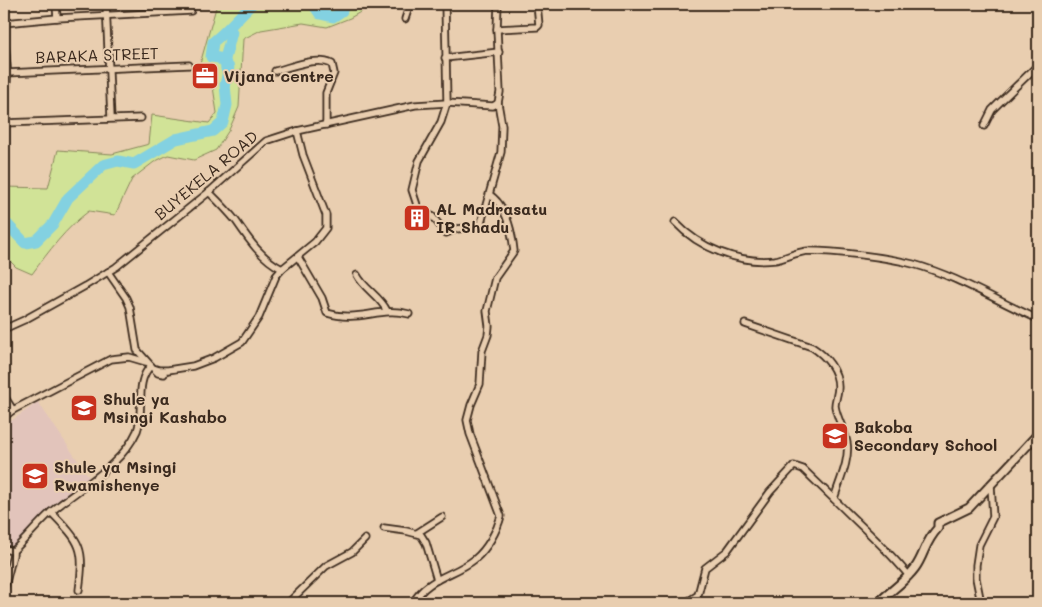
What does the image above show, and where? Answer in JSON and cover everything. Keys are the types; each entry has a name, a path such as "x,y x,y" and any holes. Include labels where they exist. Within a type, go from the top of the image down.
{"main road":[{"path":"4,49 6,73 4,108"}],"street":[{"path":"56,4 57,18"},
{"path":"106,4 111,118"},
{"path":"405,19 410,4"},
{"path":"446,4 445,58 447,103 441,122 419,161 412,190 420,212 432,216 443,231 447,233 478,226 490,195 501,152 502,126 498,103 500,92 497,29 498,4"},
{"path":"497,29 537,27 539,25 538,4"},
{"path":"4,23 57,18 191,11"},
{"path":"445,58 499,52"},
{"path":"275,71 312,62 325,61 332,64 334,73 326,93 326,125"},
{"name":"BARAKA STREET","path":"6,73 189,65"},
{"path":"984,126 992,110 1038,65"},
{"name":"BUYEKELA ROAD","path":"4,329 24,320 108,272 209,192 266,142 297,131 415,105 447,103 484,107 493,106 498,103"},
{"path":"4,123 142,118"},
{"path":"4,417 13,410 111,360 129,357 151,365 158,370 168,370 193,366 214,358 242,342 259,317 276,276 322,235 326,228 326,215 302,155 297,131"},
{"path":"209,192 235,220 255,248 282,269"},
{"path":"413,603 425,587 463,567 478,556 498,526 501,516 470,434 467,420 470,405 480,384 482,351 489,326 487,311 495,278 514,251 503,209 490,195"},
{"path":"675,222 697,241 745,259 775,260 806,251 862,256 913,264 955,280 1038,319"},
{"path":"298,257 322,298 327,313 350,317 368,316 387,311 409,314"},
{"path":"108,272 130,307 137,350 158,373 164,374"},
{"path":"357,274 360,281 383,303 387,311"},
{"path":"745,324 812,347 833,368 838,387 835,403 836,409 848,445 834,499"},
{"path":"4,590 13,552 52,512 115,462 132,440 139,423 143,375 151,365"},
{"path":"4,396 13,410"},
{"path":"878,603 909,576 918,562 926,542 938,528 938,523 969,508 1038,434"},
{"path":"657,603 687,602 698,595 701,576 706,566 727,551 770,492 794,466 803,469 883,545 909,576"},
{"path":"981,603 976,578 976,565 979,545 993,516 991,485"},
{"path":"52,512 71,532 78,546 82,558 79,590"},
{"path":"417,533 442,517"},
{"path":"384,528 417,533 424,539 437,580"},
{"path":"288,603 326,566 352,552 365,539"},
{"path":"4,550 13,552"}],"shaded area":[{"path":"38,402 89,477 42,516 12,548 4,546 4,426"}],"green space":[{"path":"217,4 369,4 369,7 350,18 327,27 303,23 261,30 243,39 239,107 229,130 216,150 194,160 168,155 154,162 132,179 115,215 89,211 65,232 32,274 16,267 4,255 4,187 48,188 58,150 112,154 149,144 152,115 209,123 217,113 210,67 200,64"}],"waterway":[{"path":"4,223 25,243 36,241 53,224 68,198 103,165 118,161 134,164 176,139 213,131 223,122 227,105 225,85 229,67 219,58 211,57 213,42 252,4"},
{"path":"313,4 320,14 333,17 342,11 343,4"},
{"path":"226,69 225,59 232,32"}],"place":[{"name":"Vijana centre","path":"205,76"},
{"name":"AL Madrasatu IR Shadu","path":"417,218"},
{"name":"Shule ya Msingi Kashabo","path":"84,408"},
{"name":"Bakoba Secondary School","path":"835,436"},
{"name":"Shule ya Msingi Rwamishenye","path":"35,476"}]}
